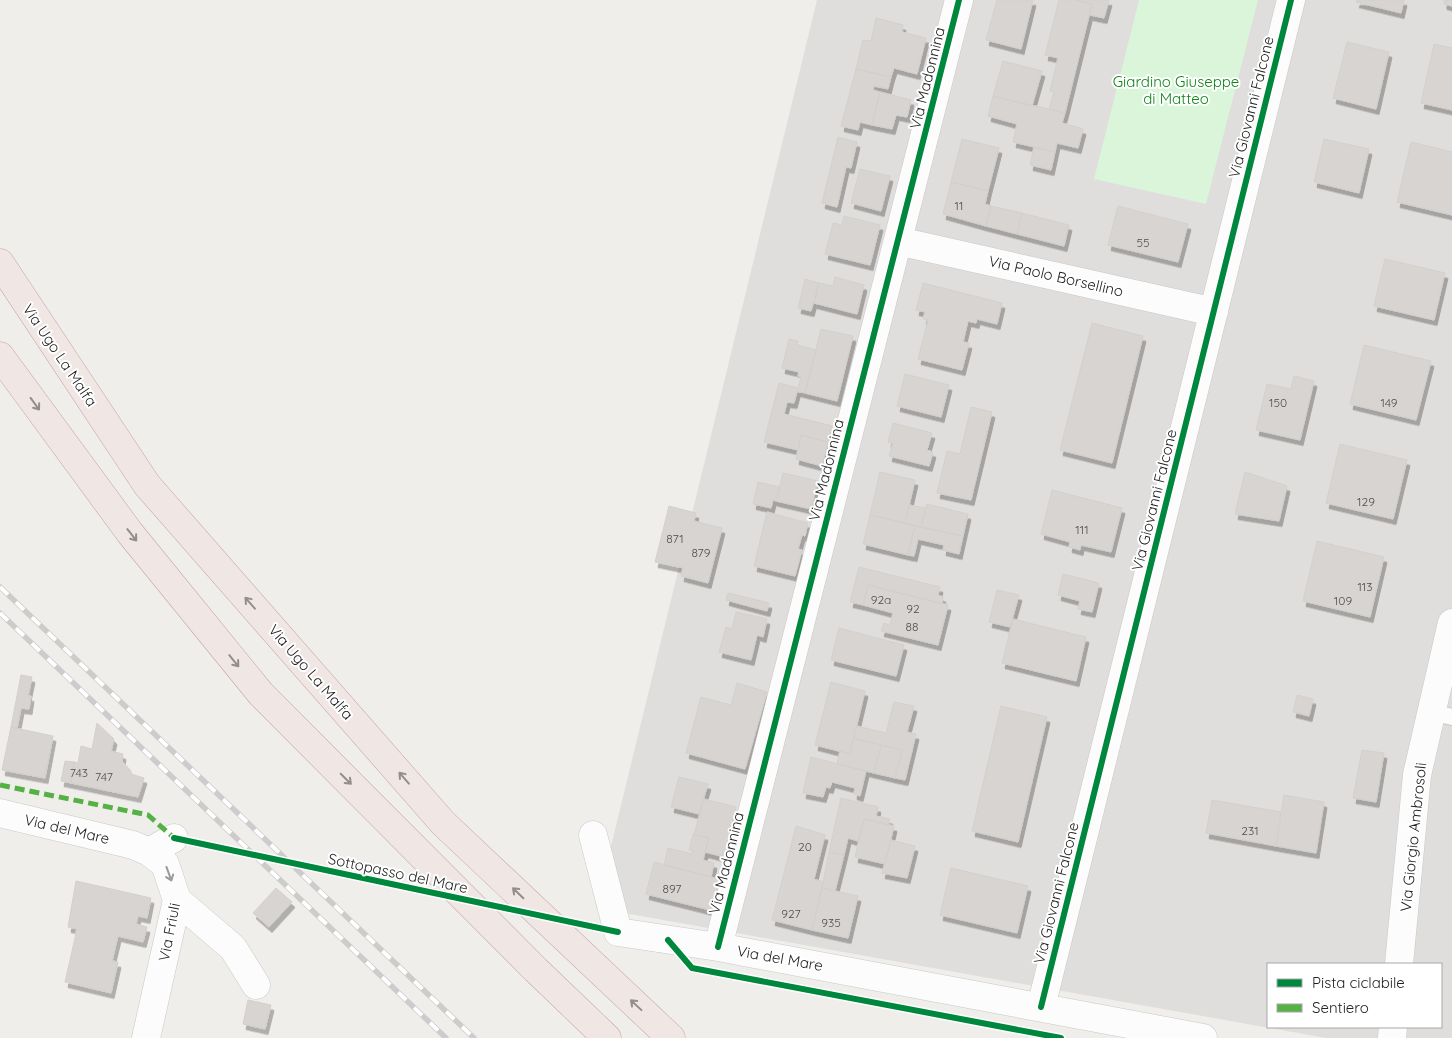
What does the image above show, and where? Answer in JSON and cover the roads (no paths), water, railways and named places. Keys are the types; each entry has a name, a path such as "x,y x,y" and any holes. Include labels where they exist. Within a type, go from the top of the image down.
{"highway":[{"name":"Via Ugo La Malfa","path":"0,262 147,485 443,822 672,1038"},
{"path":"2,360 130,533 261,694 536,970 607,1038"}],"street":[{"name":"Via Madonnina","path":"718,947 959,0"},
{"name":"Via Giovanni Falcone","path":"1041,1007 1291,0"},
{"name":"Via Paolo Borsellino","path":"898,241 1214,312"},
{"name":"Via Giorgio Ambrosoli","path":"1399,963 1417,775 1442,715 1452,623"},
{"name":"Via del Mare","path":"0,813 141,848"},
{"name":"Via del Mare","path":"593,835 618,932 718,947 1203,1038"},
{"path":"141,848 174,838"},
{"name":"Via Friuli","path":"141,848 165,864 177,900 146,1038"},
{"path":"177,900 233,948 256,985"}],"railway":[{"path":"0,587 474,1038"},
{"path":"0,613 446,1038"}],"park label":[{"name":"Giardino Giuseppe di Matteo","path":"1176,90"}]}
